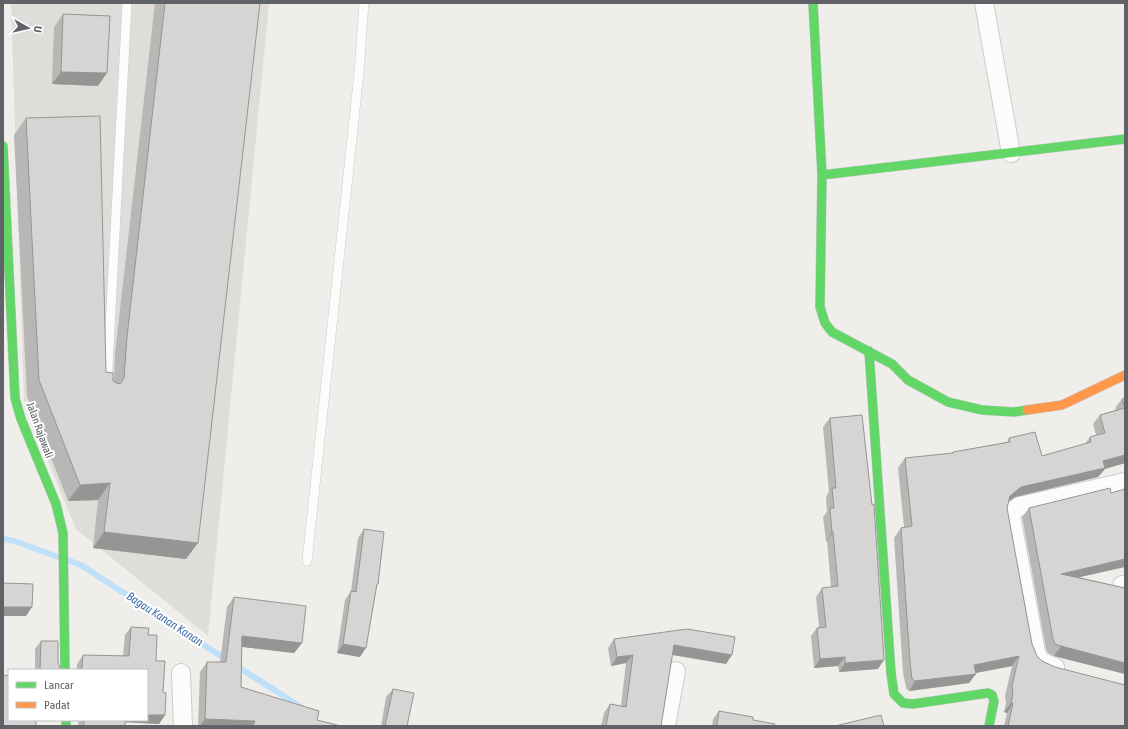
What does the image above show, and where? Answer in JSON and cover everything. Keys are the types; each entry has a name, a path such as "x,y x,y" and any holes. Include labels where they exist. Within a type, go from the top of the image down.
{"street":[{"path":"813,3 822,175 820,307 825,323 832,332 892,364 908,380 948,402 982,410 1014,412 1062,405 1125,376"},
{"path":"984,3 1011,153"},
{"path":"822,175 1125,139"},
{"name":"Jalan Rajawali","path":"3,146 15,398 21,419 56,504 63,533 66,669"},
{"path":"869,351 894,694 903,703 913,704 988,693 992,695 994,701 989,726"},
{"path":"1073,672 1051,666 1040,661 1037,657 1011,516 1012,511 1020,506 1125,482"},
{"path":"1125,584 1122,585 1125,588"},
{"path":"666,726 676,670"},
{"path":"181,672 183,726"}],"lane":[{"path":"107,394 127,3"},
{"path":"307,560 358,80 364,3"}],"shaded area":[{"path":"11,3 269,3 208,636 76,529 24,403"}],"building":[{"path":"165,3 260,3 198,543 104,532 110,483 80,485 39,380 26,118 100,116 106,372 113,373 113,381 118,384 121,383 124,378 127,337"},
{"path":"63,14 110,16 107,73 61,72"},
{"path":"1125,398 1125,408 1122,399"},
{"path":"1125,408 1125,455 1103,461 1105,468 1021,487 1010,496 1007,508 1032,644 1037,656 1042,661 1055,667 1125,685 1125,726 1008,726 1013,703 1011,703 1013,694 1012,686 1019,656 974,665 976,674 915,681 912,679 901,528 912,526 905,458 953,453 1010,442 1009,438 1035,432 1042,456 1091,442 1090,437 1105,433 1100,415"},
{"path":"862,415 872,505 874,504 884,660 845,663 845,657 820,659 817,628 826,627 822,588 838,586 830,508 834,508 832,488 836,488 830,418"},
{"path":"1110,488 1111,493 1125,489 1125,559 1061,574 1125,588 1125,663 1055,644 1029,508"},
{"path":"364,529 384,532 378,584 366,648 343,644 351,591 356,592"},
{"path":"3,583 33,584 32,607 3,607"},
{"path":"234,597 306,606 302,643 242,636 241,687 319,711 317,720 341,726 253,726 255,721 205,719 207,662 226,662"},
{"path":"131,627 149,628 148,635 157,635 156,661 165,661 163,692 166,693 165,715 148,715 148,669 80,669 82,668 83,655 129,656"},
{"path":"687,629 735,637 732,655 674,645 661,726 606,726 610,704 626,707 633,655 617,657 614,639"},
{"path":"41,641 58,641 58,662 62,669 40,669"},
{"path":"3,675 8,676 8,721 36,721 36,726 3,726"},
{"path":"393,689 414,693 407,726 385,726"},
{"path":"719,711 753,717 753,720 775,724 774,726 717,726"},
{"path":"881,715 884,726 835,726"},
{"path":"84,721 125,721 125,726 84,726"}],"waterway":[{"name":"Bagau Kanan Kanan","path":"3,539 15,541 58,557"},
{"name":"Bagau Kanan Kanan","path":"67,560 81,565 227,660"},
{"name":"Bagau Kanan Kanan","path":"235,665 301,707"}],"traffic: fast":[{"path":"813,3 822,175 820,307 825,323 832,332 892,364 908,380 948,402 982,410 1014,412 1027,410"},
{"path":"822,175 1125,139"},
{"path":"3,146 15,398 21,419 56,504 63,533 65,669"},
{"path":"869,351 891,673 894,694 903,703 913,704 988,693 992,695 994,701 989,726"},
{"path":"66,721 66,726"}],"traffic: slow":[{"path":"1027,410 1062,405 1125,375"}]}
